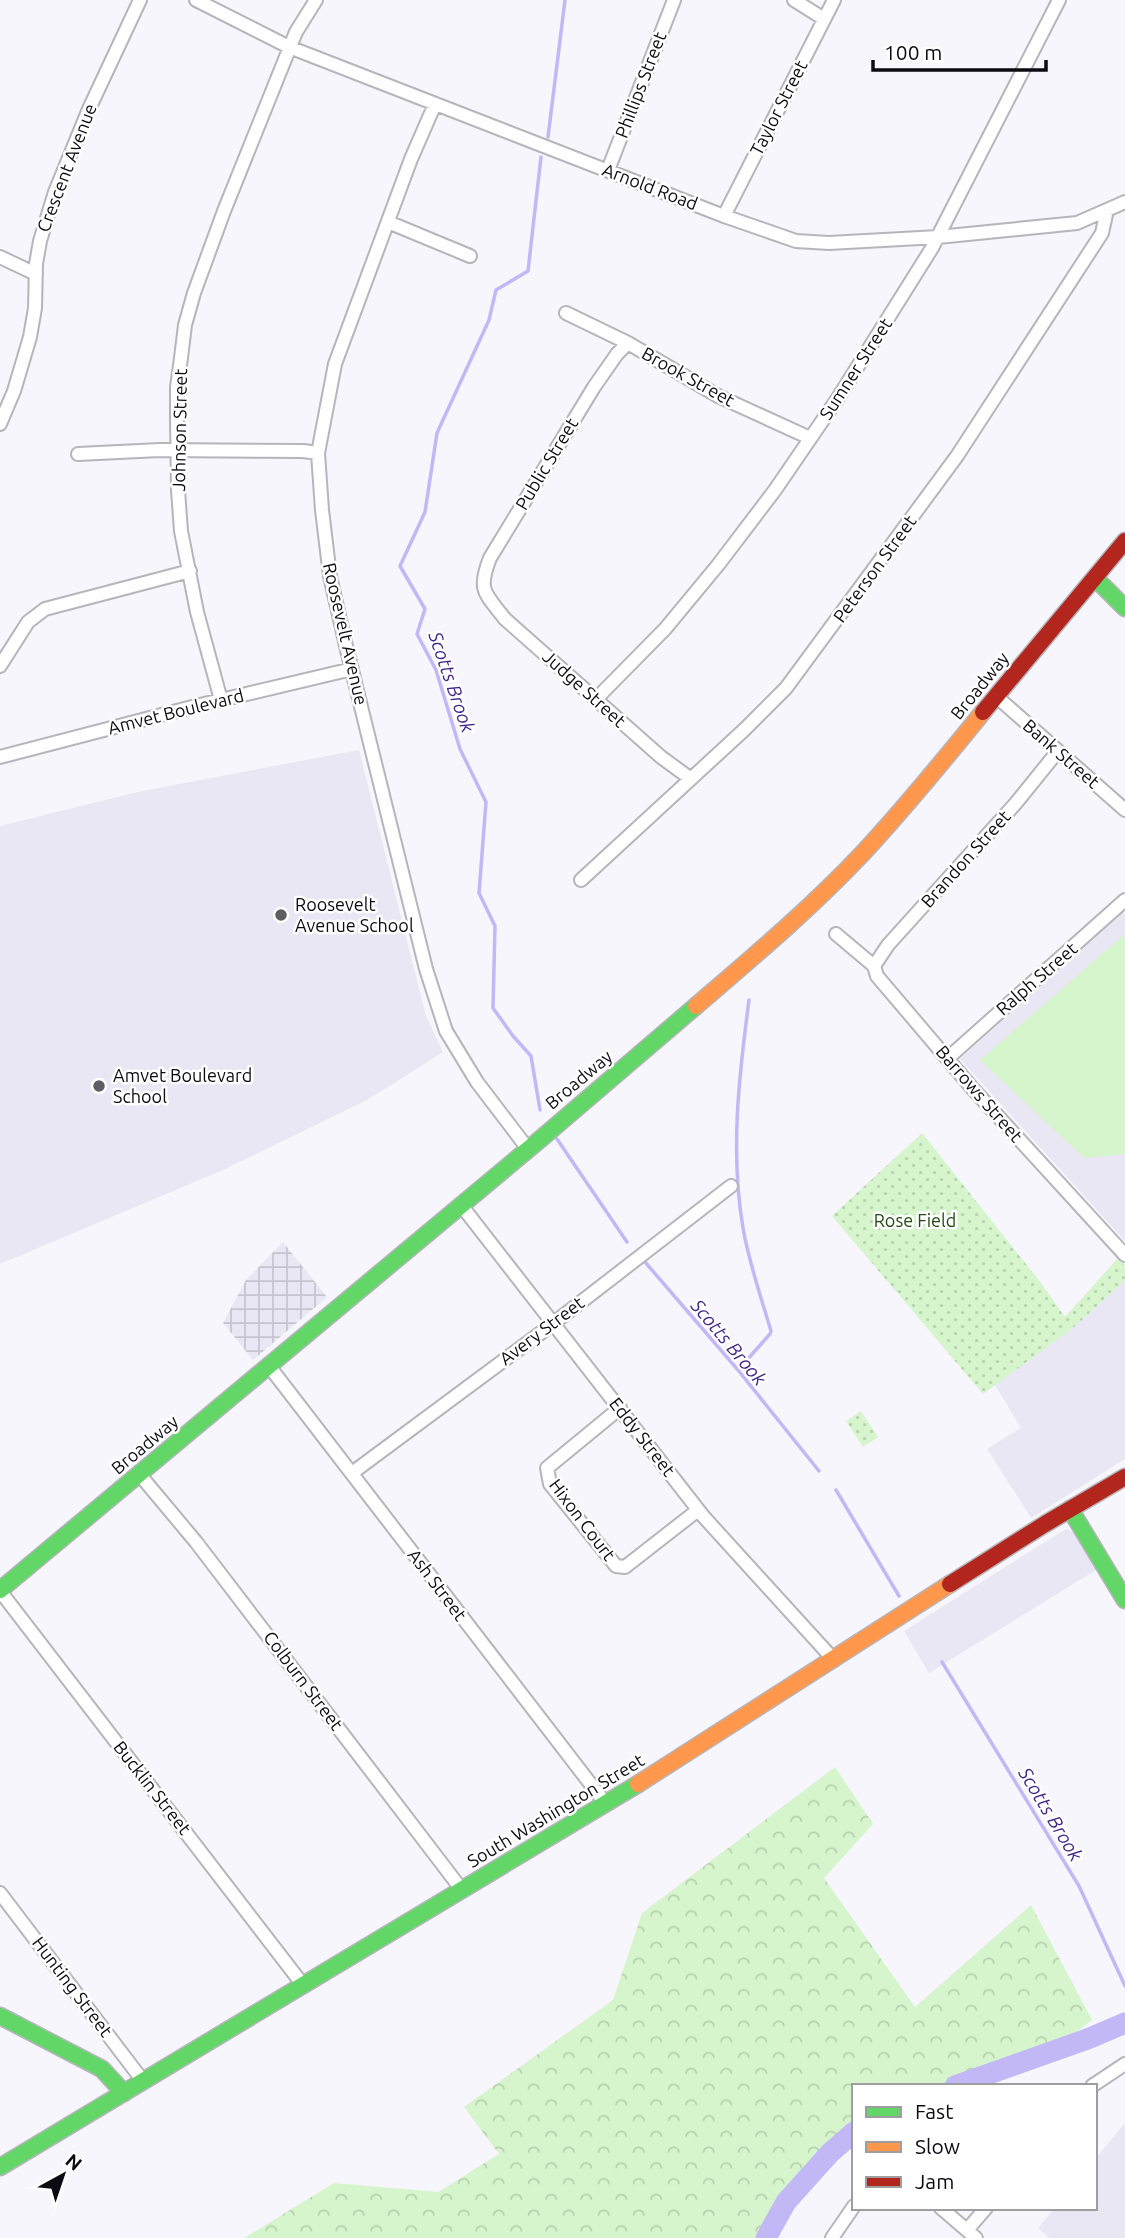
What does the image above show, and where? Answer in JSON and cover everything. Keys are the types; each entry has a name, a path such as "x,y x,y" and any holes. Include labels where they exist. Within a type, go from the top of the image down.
{"street":[{"name":"Crescent Avenue","path":"0,424 14,391 30,337 40,241 55,192 89,108 140,0"},
{"name":"Arnold Road","path":"196,0 289,47 783,238 806,243 938,237 1077,223 1125,202"},
{"name":"Johnson Street","path":"221,700 197,612 181,531 177,387 188,314 224,211 289,47 316,0"},
{"name":"Phillips Street","path":"608,170 674,0"},
{"path":"794,0 824,19"},
{"name":"Taylor Street","path":"724,216 834,0"},
{"name":"Sumner Street","path":"596,699 665,629 710,576 810,439 890,317 938,237 1059,0"},
{"name":"Roosevelt Avenue","path":"435,104 335,364 318,453 321,510 330,576 352,669 425,965 446,1031 477,1082 528,1149"},
{"name":"Peterson Street","path":"581,880 786,688 957,456 1102,233 1107,210"},
{"path":"388,222 470,256"},
{"path":"0,257 36,274"},
{"name":"Brook Street","path":"566,313 628,343 718,396 810,439"},
{"name":"Public Street","path":"484,592 482,577 489,558 594,387 628,343"},
{"path":"78,454 178,450 318,453"},
{"name":"Broadway","path":"0,1590 736,973 821,895 902,810 1125,541"},
{"path":"0,666 28,622 45,609 190,572"},
{"path":"1094,578 1125,608"},
{"name":"Judge Street","path":"484,592 505,619 661,757 691,779"},
{"name":"Amvet Boulevard","path":"0,757 352,669"},
{"name":"Bank Street","path":"997,697 1125,810"},
{"name":"Brandon Street","path":"874,966 888,945 1016,803 1058,751"},
{"name":"Ralph Street","path":"948,1058 1125,900"},
{"name":"Barrows Street","path":"836,934 874,966 877,976 948,1058 1125,1255"},
{"name":"Avery Street","path":"352,1473 731,1186"},
{"name":"Eddy Street","path":"461,1205 698,1510 834,1660"},
{"name":"Ash Street","path":"269,1366 606,1804"},
{"name":"Hixon Court","path":"620,1408 547,1468 550,1484 616,1566 625,1567 698,1510"},
{"name":"Colburn Street","path":"140,1475 204,1553 462,1890"},
{"name":"South Washington Street","path":"0,2166 606,1804 1070,1509 1125,1477"},
{"path":"1070,1509 1125,1600"},
{"name":"Bucklin Street","path":"0,1590 303,1985"},
{"name":"Hunting Street","path":"0,1893 143,2081"},
{"path":"0,2016 102,2069 124,2093"},
{"path":"1095,2084 1125,2064"},
{"path":"832,2238 852,2209"},
{"path":"942,2210 972,2234 985,2210"}],"shaded area":[{"path":"359,750 426,1016 443,1052 367,1100 223,1170 0,1264 0,826 142,791"},
{"path":"1123,912 1125,914 1125,1241 960,1059"},
{"path":"283,1242 327,1297 253,1360 223,1323 246,1280"},
{"path":"1125,1280 1125,1459 1031,1518 987,1449 1021,1428 995,1385 1073,1328"},
{"path":"1067,1529 1074,1533 1096,1570 929,1673 904,1631"},
{"path":"1125,2123 1125,2238 1050,2238 1038,2228 1053,2210 1097,2210 1097,2157"}],"green space":[{"path":"1125,934 1125,1154 1084,1158 980,1060"},
{"name":"Rose Field","path":"922,1133 1065,1317 1118,1258 1125,1266 1125,1280 1073,1328 983,1394 832,1216"},
{"path":"861,1411 878,1437 863,1447 846,1421"},
{"path":"835,1767 873,1824 824,1878 915,2007 1031,1905 1092,2020 1054,2049 977,2084 852,2084 852,2146 801,2191 774,2238 244,2238 334,2183 438,2192 499,2154 464,2107 613,2000 642,1913"}],"waterway":[{"name":"Scotts Brook","path":"548,137 565,0"},
{"name":"Scotts Brook","path":"540,1110 531,1056 493,1008 495,926 479,893 486,802 460,749 436,670 417,634 425,609 400,566 425,512 437,433 489,320 496,290 528,271 541,157"},
{"path":"738,1370 771,1331 746,1241 737,1171 739,1085 749,1000"},
{"name":"Scotts Brook","path":"557,1139 627,1242"},
{"name":"Scotts Brook","path":"645,1262 738,1370 819,1471"},
{"name":"Scotts Brook","path":"836,1490 899,1596"},
{"name":"Scotts Brook","path":"942,1662 1079,1886 1125,1986"},
{"path":"961,2084 1125,2023"},
{"path":"766,2238 786,2202 830,2153 852,2134"}],"traffic: fast":[{"path":"1095,578 1125,608"},
{"path":"0,1590 696,1006"},
{"path":"1070,1509 1125,1600"},
{"path":"0,2167 638,1784"},
{"path":"0,2016 102,2069 124,2093"}],"traffic: slow":[{"path":"696,1006 781,932 842,874 878,837 983,712"},
{"path":"638,1784 950,1584"}],"traffic: jam":[{"path":"983,712 1125,541"},
{"path":"950,1584 1125,1477"}],"place":[{"name":"Roosevelt Avenue School","path":"281,915"},
{"name":"Amvet Boulevard School","path":"99,1086"}]}
